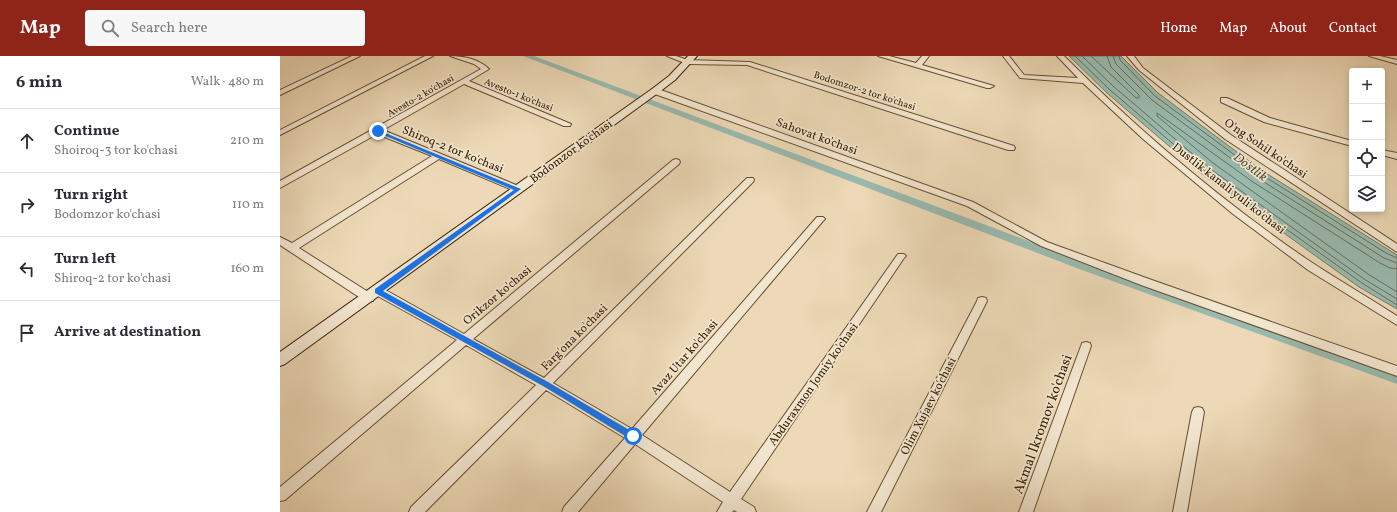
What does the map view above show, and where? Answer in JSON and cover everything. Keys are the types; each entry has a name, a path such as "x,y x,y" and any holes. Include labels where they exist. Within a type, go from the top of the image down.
{"street":[{"path":"280,93 357,56"},
{"path":"280,133 430,56"},
{"name":"Avesto-2 ko'chasi","path":"280,185 486,69 453,56"},
{"path":"670,56 690,59"},
{"path":"882,56 990,86"},
{"path":"917,66 926,56"},
{"path":"1006,56 1022,77 1049,80 1084,81"},
{"name":"Dustlik kanali yuli ko'chasi","path":"1060,56 1127,122 1203,186 1301,259 1397,321"},
{"name":"O'ng Sohil ko'chasi","path":"1130,56 1141,70 1228,137 1397,249"},
{"path":"1372,56 1397,62"},
{"path":"652,93 672,78 690,59"},
{"name":"Bodomzor-2 tor ko'chasi","path":"690,59 748,63 1011,148"},
{"name":"Avesto-1 ko'chasi","path":"464,82 567,124"},
{"name":"Bodomzor ko'chasi","path":"280,360 652,93"},
{"name":"Sahovat ko'chasi","path":"652,93 970,204 1044,244 1145,282 1397,371"},
{"path":"1224,100 1268,120 1349,143"},
{"name":"Shiroq-2 tor ko'chasi","path":"378,131 518,189"},
{"path":"1385,153 1397,156"},
{"path":"292,248 438,156"},
{"name":"Orikzor ko'chasi","path":"280,495 676,162"},
{"name":"Farg'ona ko'chasi","path":"416,512 750,180"},
{"name":"Avaz Utar ko'chasi","path":"569,512 820,219"},
{"path":"280,240 373,294 464,339 545,384 633,436 731,502 749,512"},
{"name":"Abduraxmon Jomiy ko'chasi","path":"724,512 901,256"},
{"name":"Olim Xujaev ko'chasi","path":"874,512 982,301"},
{"name":"Akmal Ikromov ko'chasi","path":"1026,512 1086,346"},
{"path":"1180,512 1198,412"}],"water":[{"name":"Do'stlik","path":"1069,56 1121,56 1158,93 1261,170 1397,255 1397,309 1359,287 1203,175 1107,93"}],"waterway":[{"path":"527,56 1086,267 1397,379"}],"route":[{"path":"378,131 518,189 378,291 545,384 633,436"}]}
